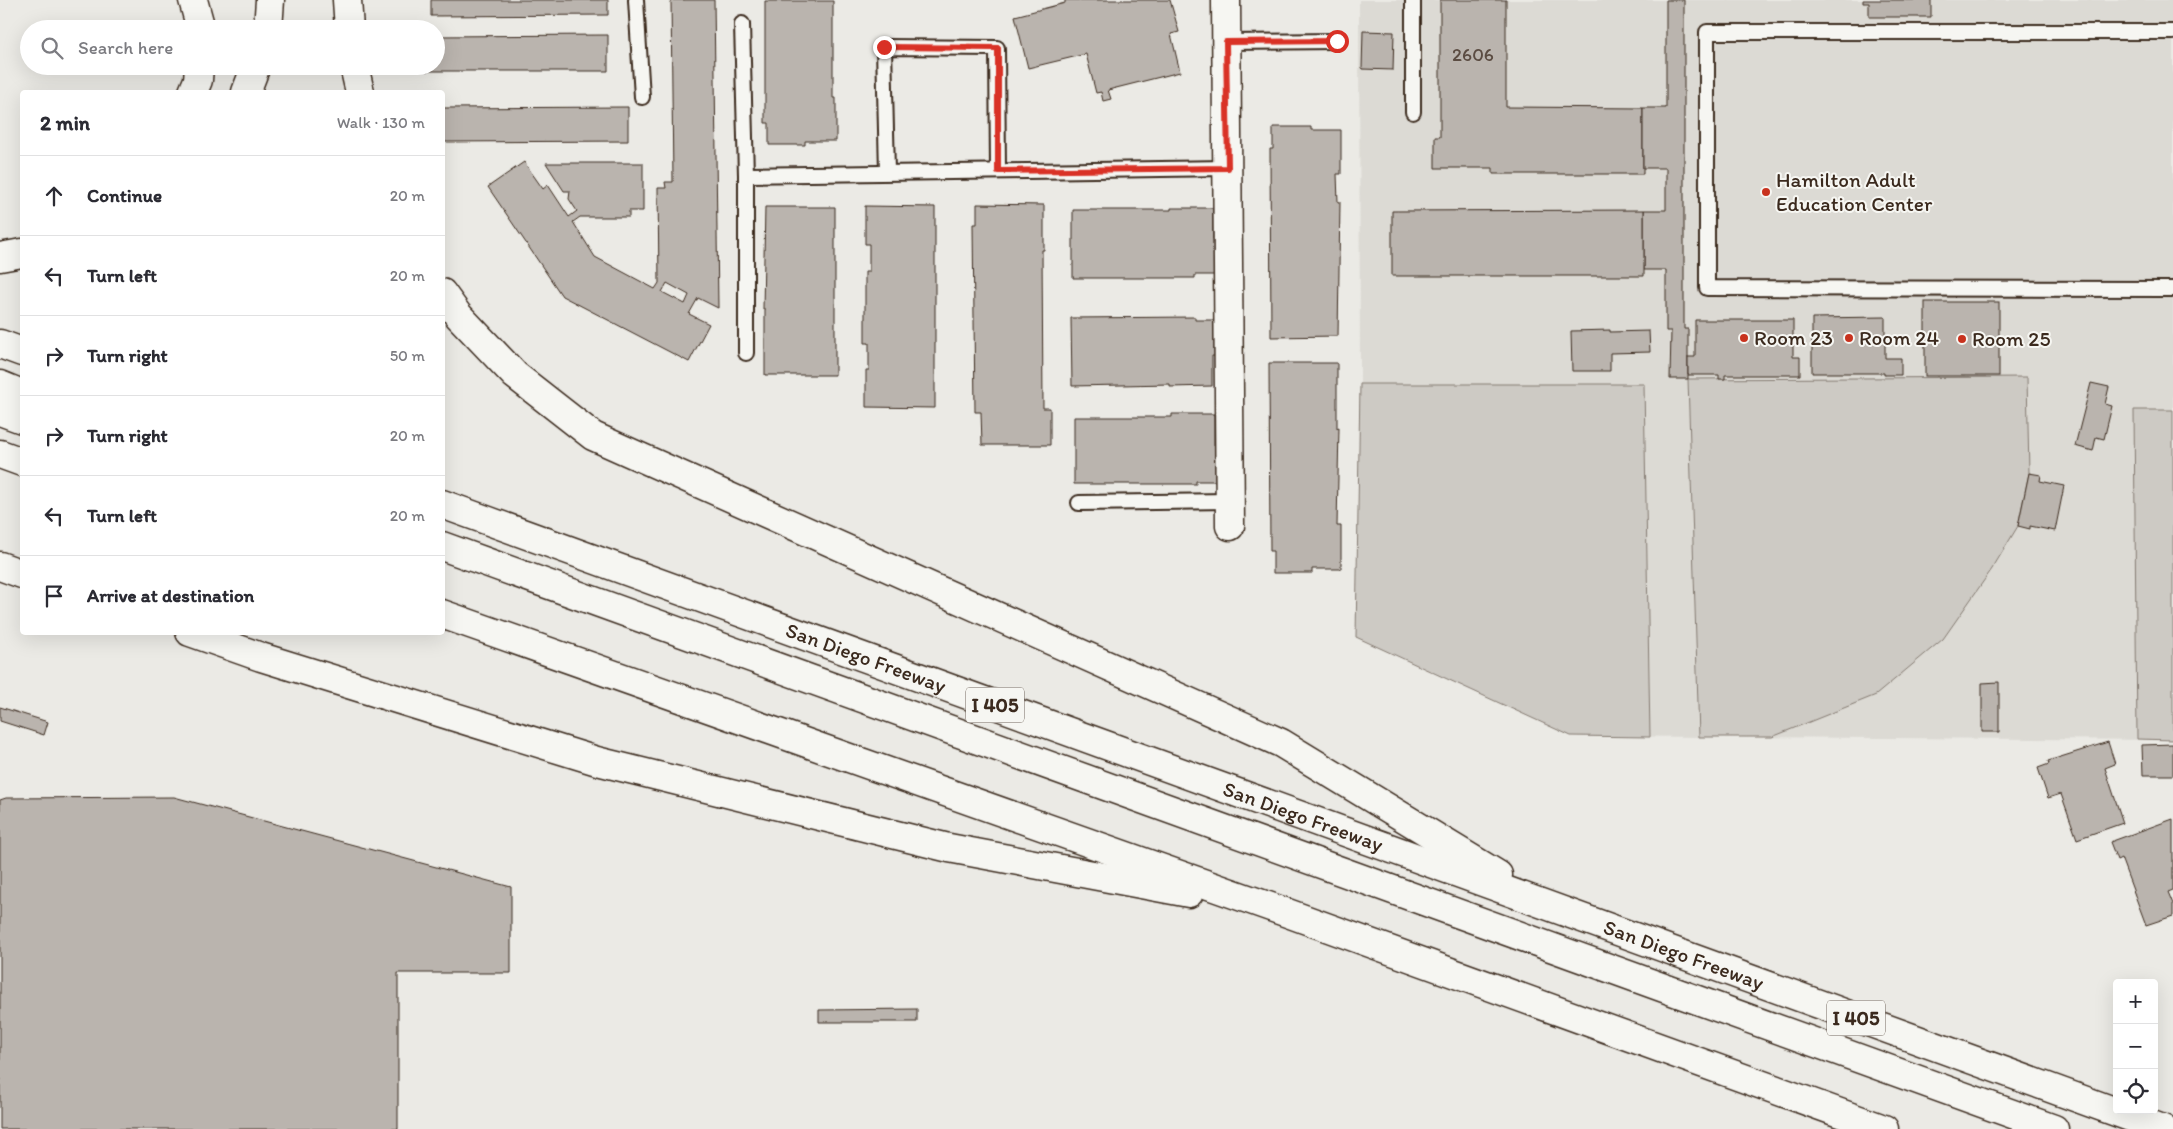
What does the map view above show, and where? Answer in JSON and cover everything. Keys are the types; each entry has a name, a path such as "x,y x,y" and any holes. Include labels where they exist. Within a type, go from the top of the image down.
{"main road":[{"path":"193,0 199,20"},
{"path":"269,20 270,0"},
{"path":"348,0 349,20"},
{"path":"1226,0 1230,513"},
{"path":"194,90 198,75"},
{"path":"247,90 253,75"},
{"path":"356,75 360,90"},
{"path":"0,257 20,253"},
{"path":"445,297 458,316 514,375 593,436 1281,743 1548,906"},
{"path":"0,344 20,351"},
{"path":"0,386 20,393"},
{"path":"0,411 20,418"},
{"path":"0,454 20,461"},
{"name":"San Diego Freeway","path":"445,505 2163,1129"},
{"path":"445,547 2054,1129"},
{"path":"0,566 20,573"},
{"path":"445,615 1282,911 1884,1129"},
{"path":"198,635 261,658 597,761 949,848 1282,911"}],"lane":[{"path":"636,0 642,97"},
{"path":"1413,0 1413,112"},
{"path":"742,24 746,175 746,353"},
{"path":"2173,32 1707,32 1707,288 2173,289"},
{"path":"1226,42 1337,41"},
{"path":"887,172 884,47 998,48 998,171"},
{"path":"746,175 1228,168"},
{"path":"1079,503 1230,513"}],"shaded area":[{"name":"Hamilton Adult Education Center","path":"1359,0 2173,0 2173,740 1571,736 1356,637 1360,384"},
{"path":"2027,377 2029,473 2018,526 1992,569 1943,639 1876,695 1772,737 1699,737 1688,379"},
{"path":"1360,384 1644,384 1650,737 1571,736 1356,637"},
{"path":"2134,410 2173,410 2173,740 2137,739"}],"building":[{"path":"431,0 608,0 608,15 431,16"},
{"path":"671,0 714,0 718,308 698,298 689,314 709,324 689,362 562,296 488,187 524,162 543,189 548,185 569,217 577,211 569,199 570,191 564,191 546,163 643,163 643,211 629,211 629,217 580,217 573,222 595,257 655,289 659,283 658,188 666,188 665,182 673,182","holes":["667,283 689,295 685,304 662,292"]},
{"path":"1065,0 1170,0 1179,32 1171,34 1180,72 1108,90 1111,99 1103,101 1101,92 1096,93 1086,54 1028,68 1015,16 1065,3"},
{"path":"1440,0 1506,0 1506,107 1643,108 1643,174 1493,174 1493,168 1435,168 1435,137 1440,137"},
{"path":"1666,0 1684,0 1684,329 1688,329 1688,379 1670,379 1671,331 1666,331 1666,270 1644,270 1644,210 1666,210 1666,168 1643,168 1643,108 1666,108"},
{"path":"1863,0 1931,0 1931,17 1869,17 1869,3 1863,3"},
{"path":"765,1 833,1 833,98 836,98 836,141 805,141 805,145 769,145 769,123 765,123"},
{"path":"1363,31 1394,32 1393,70 1362,69"},
{"path":"608,35 608,71 445,71 445,36"},
{"path":"628,107 628,141 445,142 445,108"},
{"path":"1273,127 1311,127 1311,130 1341,130 1341,174 1337,174 1338,202 1340,202 1338,336 1271,337 1270,149 1273,149"},
{"path":"977,204 1044,205 1044,250 1042,250 1043,408 1050,408 1050,445 982,445 981,412 975,412 973,224 977,224"},
{"path":"865,206 935,207 935,408 866,407 866,370 869,370 869,343 865,343 865,272 869,272 869,244 865,244"},
{"path":"765,207 835,207 835,375 765,375 765,309 763,309"},
{"path":"1171,208 1213,208 1213,239 1218,239 1218,275 1195,275 1195,278 1073,278 1073,210 1171,210"},
{"path":"1644,210 1644,276 1392,276 1392,211"},
{"name":"Room 25","path":"1925,302 1999,302 1999,376 1925,376"},
{"path":"1195,317 1195,320 1216,320 1216,356 1212,356 1212,386 1170,387 1170,384 1072,386 1071,318"},
{"name":"Room 24","path":"1885,317 1885,358 1901,358 1901,375 1884,375 1884,373 1812,373 1812,318"},
{"name":"Room 23","path":"1695,320 1793,320 1793,357 1800,357 1800,375 1725,375 1725,379 1719,379 1719,375 1688,375 1688,357 1695,357"},
{"path":"1610,330 1610,332 1649,331 1650,352 1610,353 1610,371 1572,371 1571,331"},
{"path":"1269,363 1337,363 1337,428 1339,427 1337,526 1341,526 1341,569 1312,569 1312,573 1273,573 1273,551 1270,551"},
{"path":"2091,383 2109,387 2105,404 2112,406 2104,439 2096,437 2093,451 2075,446"},
{"path":"1172,414 1214,414 1214,445 1219,445 1219,481 1196,481 1196,484 1074,484 1074,417 1172,417"},
{"path":"2029,473 2041,475 2040,481 2064,486 2055,531 2030,526 2030,529 2018,526"},
{"path":"1999,682 1999,732 1982,732 1982,683"},
{"path":"0,707 48,722 44,735 0,721"},
{"path":"2108,742 2115,764 2105,768 2123,823 2077,839 2061,794 2048,798 2038,768 2049,764 2048,761"},
{"path":"2173,744 2173,775 2143,775 2142,745"},
{"path":"174,797 511,887 511,973 398,973 398,1129 0,1129 0,800 6,798"},
{"path":"2173,819 2173,890 2168,892 2173,904 2173,916 2146,925 2121,858 2117,860 2110,842"},
{"path":"917,1009 917,1022 819,1022 819,1010"}],"place":[{"name":"Hamilton Adult Education Center","path":"1766,192"},
{"name":"Room 23","path":"1744,338"},
{"name":"Room 24","path":"1849,338"},
{"name":"Room 25","path":"1962,339"}],"route":[{"path":"884,47 998,48 998,171 1228,168 1226,42 1337,41"}]}
